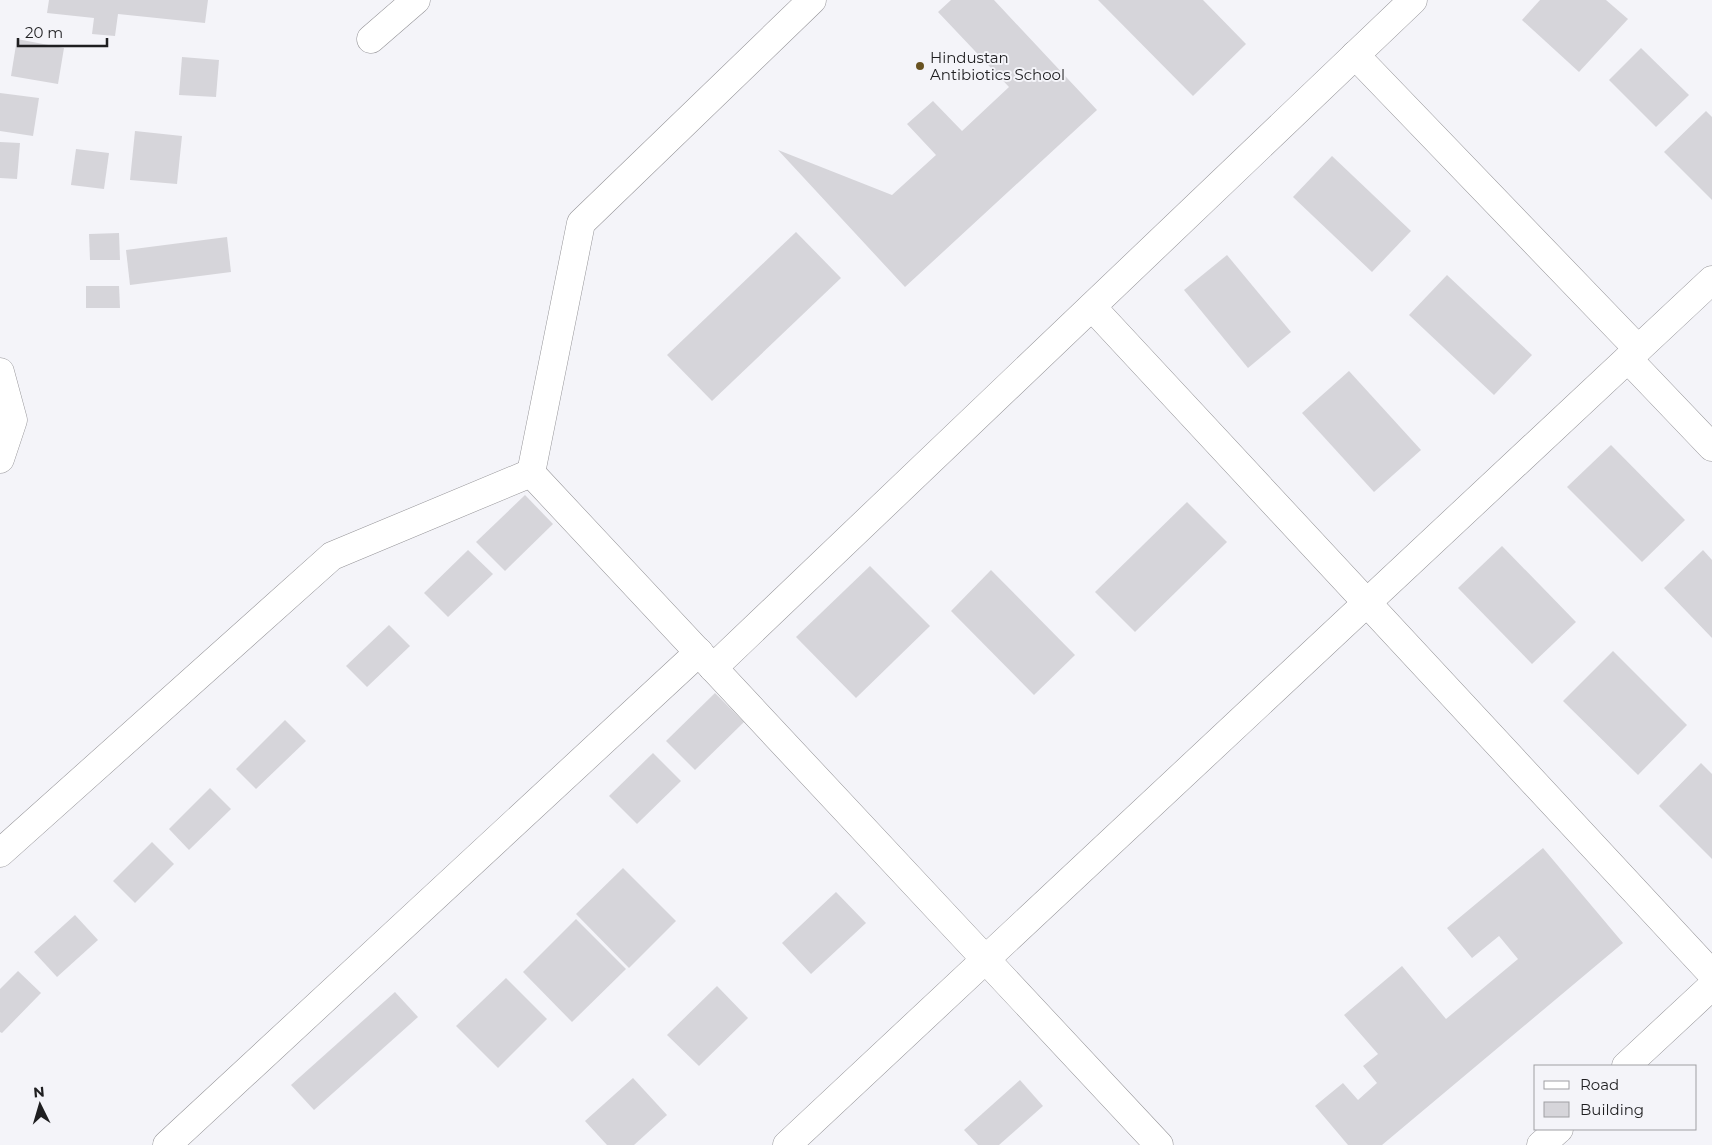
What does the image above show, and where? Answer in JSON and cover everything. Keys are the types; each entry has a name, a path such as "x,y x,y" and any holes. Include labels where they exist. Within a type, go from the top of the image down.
{"street":[{"path":"371,39 416,0"},
{"path":"531,473 581,223 812,0"},
{"path":"167,1145 706,660 1092,307 1413,0"},
{"path":"1355,55 1633,354 1712,447"},
{"path":"787,1145 1712,280"},
{"path":"1092,307 1712,974"},
{"path":"0,372 13,420 0,459"},
{"path":"531,473 1159,1145"},
{"path":"0,853 332,556 531,473"},
{"path":"1627,1065 1712,986"},
{"path":"1541,1145 1558,1130"}],"building":[{"path":"49,0 208,0 205,23 118,14 115,36 92,34 94,18 47,13"},
{"path":"951,0 994,0 1097,110 905,287 778,150 892,195 936,155 907,124 933,101 962,131 1009,87 938,12"},
{"path":"1098,0 1203,0 1246,44 1193,96"},
{"path":"1540,0 1606,0 1628,19 1579,72 1522,20"},
{"path":"17,39 64,48 58,84 11,76"},
{"path":"1641,48 1689,95 1656,127 1609,80"},
{"path":"182,57 219,60 216,97 179,95"},
{"path":"0,93 39,98 33,136 0,131"},
{"path":"1706,111 1712,117 1712,200 1664,152"},
{"path":"135,131 182,136 177,184 130,180"},
{"path":"0,142 20,143 17,179 0,178"},
{"path":"76,149 109,153 104,189 71,185"},
{"path":"1332,156 1411,231 1372,272 1293,197"},
{"path":"796,232 841,278 712,401 667,355"},
{"path":"119,233 120,260 90,260 89,234"},
{"path":"227,237 231,272 130,285 126,250"},
{"path":"1227,255 1291,332 1248,368 1184,290"},
{"path":"1447,275 1532,355 1494,395 1409,315"},
{"path":"86,286 119,286 120,308 86,308"},
{"path":"1349,371 1421,450 1374,492 1302,413"},
{"path":"1611,445 1685,520 1642,562 1567,487"},
{"path":"525,495 553,524 505,571 476,542"},
{"path":"1187,502 1227,542 1135,632 1095,592"},
{"path":"1502,546 1576,622 1532,664 1458,588"},
{"path":"468,550 493,574 448,617 424,593"},
{"path":"1703,550 1712,560 1712,638 1664,588"},
{"path":"870,566 930,626 856,698 796,637"},
{"path":"991,570 1075,655 1034,695 951,611"},
{"path":"389,625 410,646 367,687 346,666"},
{"path":"1613,651 1687,725 1638,775 1563,701"},
{"path":"715,693 744,722 695,770 666,741"},
{"path":"285,720 306,741 256,789 236,769"},
{"path":"653,753 681,781 637,824 609,796"},
{"path":"1701,763 1712,774 1712,859 1659,806"},
{"path":"210,788 231,809 189,850 169,829"},
{"path":"152,842 174,864 135,903 113,881"},
{"path":"1543,848 1623,943 1382,1145 1348,1145 1315,1106 1343,1083 1358,1100 1377,1083 1363,1066 1378,1054 1344,1015 1402,966 1446,1019 1518,959 1499,936 1472,958 1447,928"},
{"path":"623,868 676,921 629,968 576,914"},
{"path":"836,892 866,923 811,974 782,943"},
{"path":"75,915 98,940 57,977 34,952"},
{"path":"576,919 626,969 572,1022 523,972"},
{"path":"18,971 41,993 2,1033 0,1032 0,989"},
{"path":"506,978 547,1019 498,1068 456,1026"},
{"path":"717,986 748,1018 699,1066 667,1035"},
{"path":"395,992 418,1017 314,1110 291,1085"},
{"path":"633,1078 667,1115 634,1145 607,1145 585,1121"},
{"path":"1020,1080 1043,1106 999,1145 978,1145 964,1130"}],"place":[{"name":"Hindustan Antibiotics School","path":"920,66"}]}
